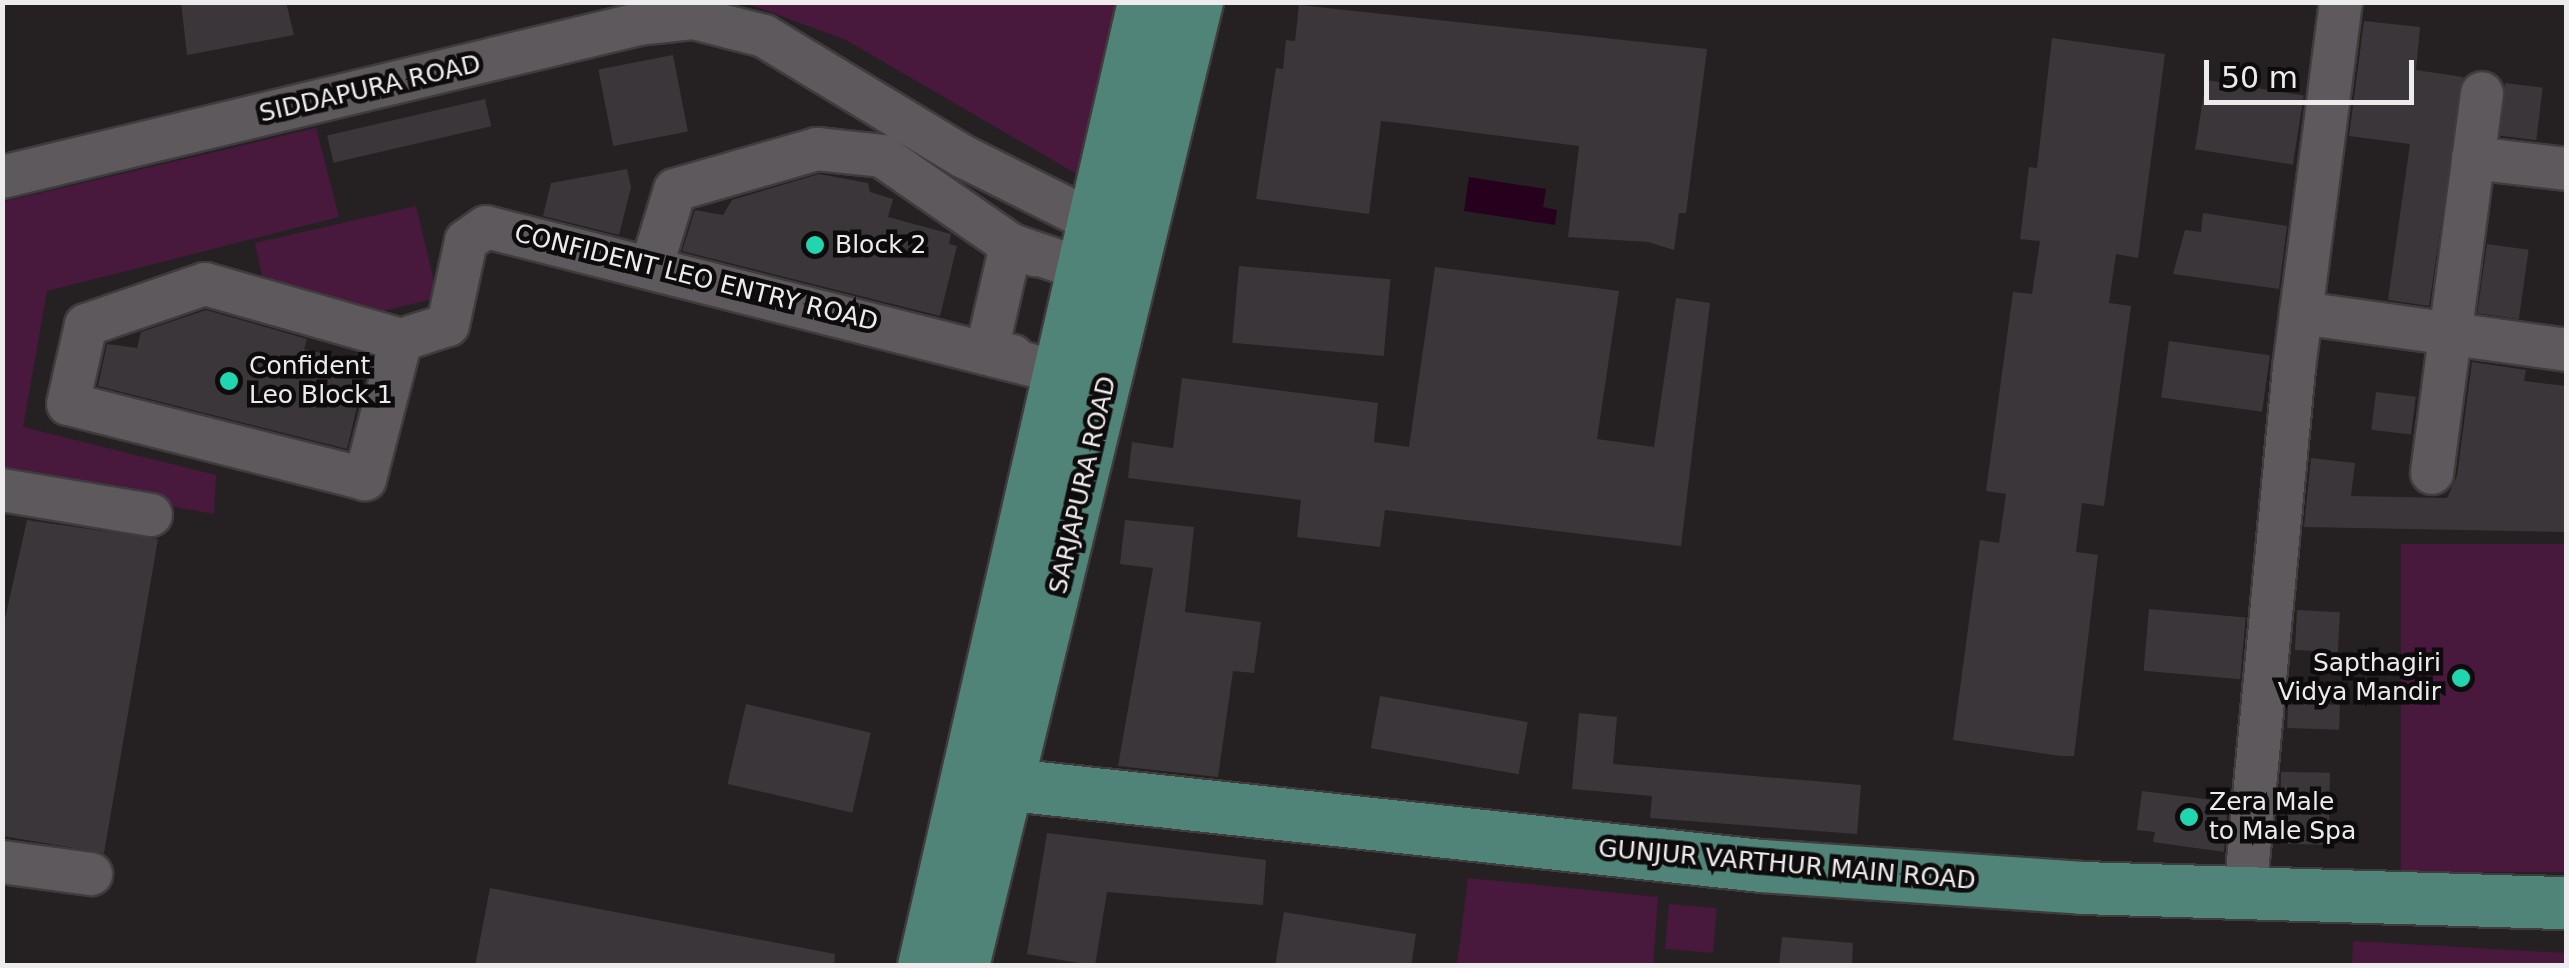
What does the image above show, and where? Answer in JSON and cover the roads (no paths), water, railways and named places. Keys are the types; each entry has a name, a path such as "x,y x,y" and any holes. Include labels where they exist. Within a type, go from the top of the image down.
{"main road":[{"name":"SARJAPURA ROAD","path":"924,966 1020,360 1144,2"},
{"name":"SARJAPURA ROAD","path":"964,966 1011,785 1197,2"},
{"name":"GUNJUR VARTHUR MAIN ROAD","path":"1011,785 1713,862 2245,894 2566,903"}],"street":[{"path":"2245,894 2302,313 2340,2"},
{"name":"SIDDAPURA ROAD","path":"2,177 639,24 693,18 740,26 980,166 1057,248"},
{"path":"2432,473 2482,94"},
{"path":"651,268 675,190 817,148 882,156 1057,248 1020,360"},
{"path":"2473,158 2566,169"},
{"name":"CONFIDENT LEO ENTRY ROAD","path":"401,340 448,325 466,241 486,227 1020,360"},
{"path":"204,284 401,340 365,479 68,404 86,325 204,284"},
{"path":"2302,313 2566,350"},
{"path":"2,490 151,515"},
{"path":"2,862 91,874"}],"place":[{"name":"Block 2","path":"815,245"},
{"name":"Confident Leo Block 1","path":"229,381"},
{"name":"Sapthagiri Vidya Mandir","path":"2461,678"},
{"name":"Zera Male to Male Spa","path":"2189,817"}]}
